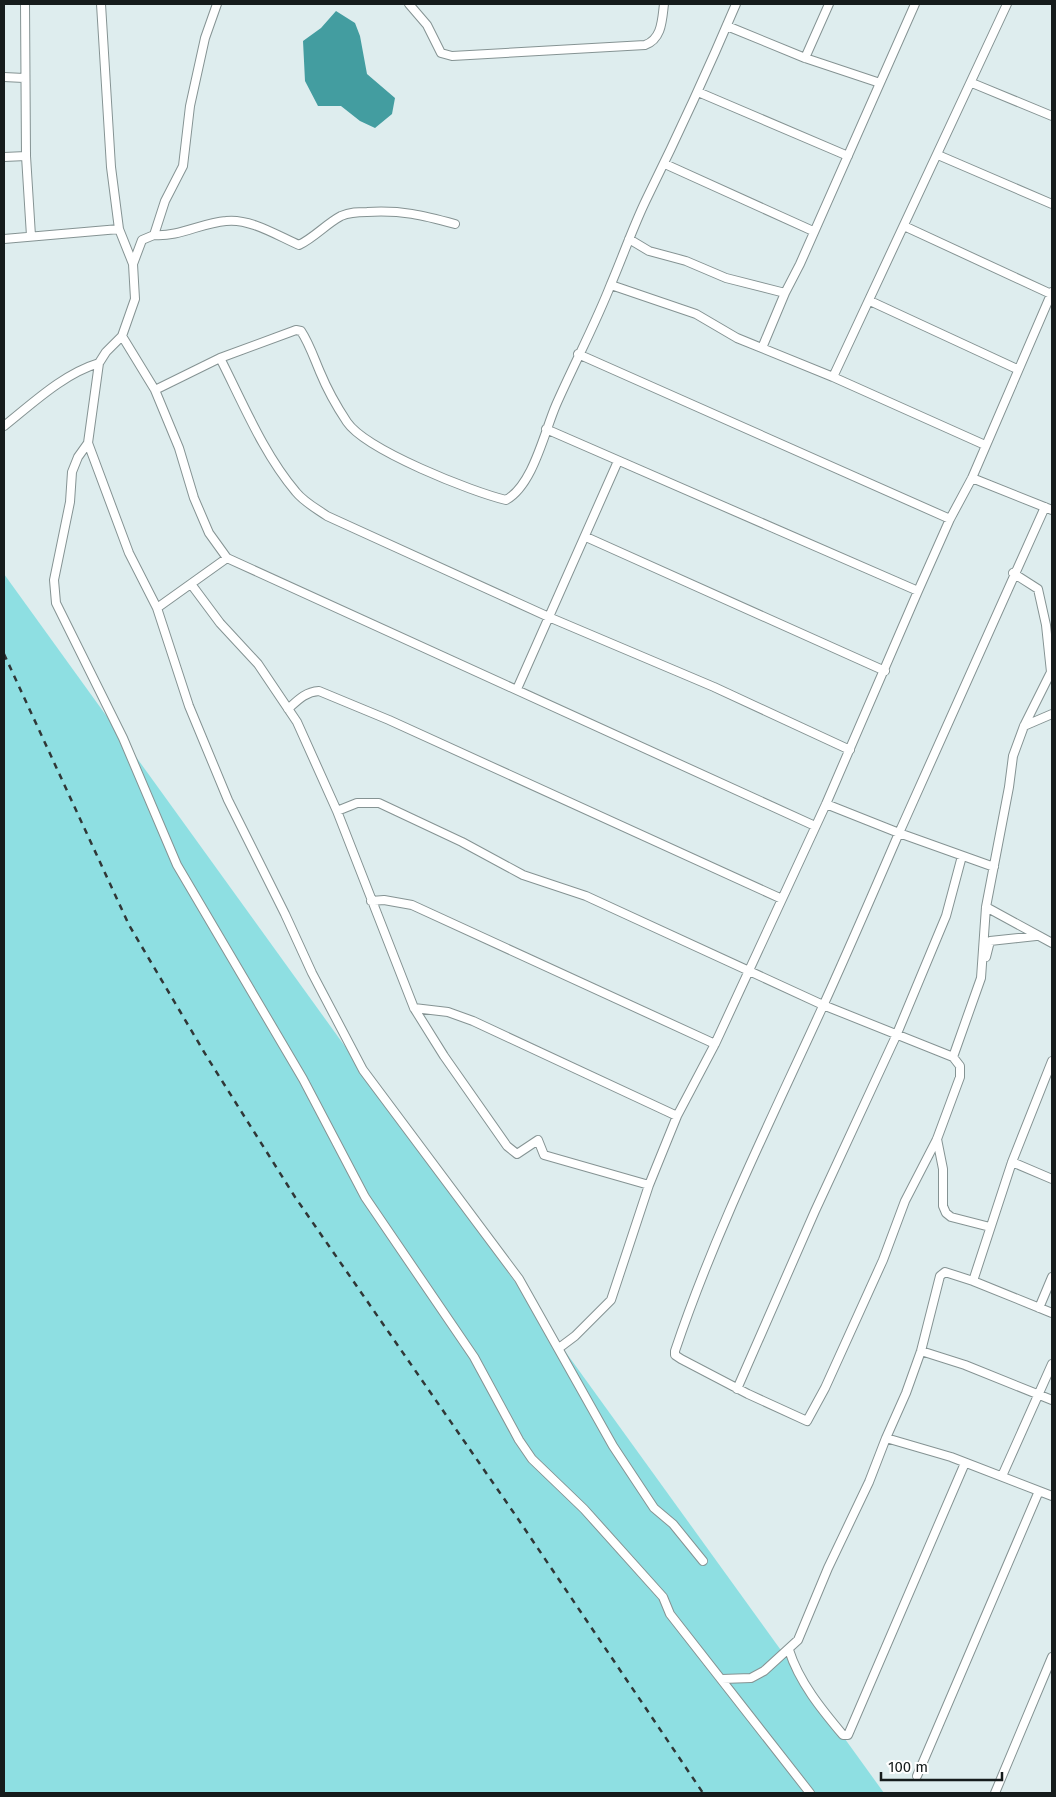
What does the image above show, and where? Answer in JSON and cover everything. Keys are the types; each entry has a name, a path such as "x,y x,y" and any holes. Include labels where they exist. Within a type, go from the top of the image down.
{"street":[{"path":"25,4 26,156 31,236"},
{"path":"101,4 111,167 119,230 133,264 135,299 122,336 106,352 99,363 88,443 129,553 157,608 188,706 228,800 312,973 359,1062 519,1279 613,1446 654,1508 673,1524 702,1561"},
{"path":"154,235 164,202 183,166 190,106 205,38 217,4"},
{"path":"409,4 427,25 441,52 452,56 644,45 651,43 661,27 664,4"},
{"path":"155,390 220,358 296,330 301,331 348,424 358,434 396,456 447,479 506,500 514,496 528,476 578,354 611,285 629,239 698,92 736,4"},
{"path":"806,58 828,4"},
{"path":"762,348 915,4"},
{"path":"833,377 972,83 1007,4"},
{"path":"726,26 806,58 880,83"},
{"path":"4,77 24,78"},
{"path":"972,83 1052,116"},
{"path":"698,92 848,156"},
{"path":"938,155 1052,204"},
{"path":"4,157 26,156"},
{"path":"665,164 813,232"},
{"path":"133,264 142,240 154,235 163,236 224,221 240,221 299,245 315,236 328,224 351,212 404,211 455,224"},
{"path":"559,1348 575,1336 611,1300 649,1186 677,1116 715,1044 826,804 918,591 950,519 972,478 1017,369 1052,293 904,226"},
{"path":"4,240 31,236 119,230"},
{"path":"629,239 649,251 686,261 726,278 785,293"},
{"path":"611,285 696,314 737,338 833,377 985,445"},
{"path":"870,301 1017,369"},
{"path":"122,336 155,390 179,448 194,498 209,533 227,558 380,630 517,689 592,726 815,826"},
{"path":"578,354 950,519"},
{"path":"220,358 262,441 297,494 327,516 551,618 714,686 850,750"},
{"path":"4,426 76,372 99,363"},
{"path":"546,429 918,591"},
{"path":"88,443 78,456 72,472 70,502 54,580 54,596 88,671 123,738 177,865 303,1079 365,1197 474,1358 526,1449 663,1597 670,1614 722,1678 810,1793"},
{"path":"517,689 551,618 618,461"},
{"path":"336,811 357,803 379,804 462,842 523,875 586,896 823,1005 896,1036 953,1057 960,1066 960,1077 938,1139 905,1201 883,1260 809,1420 796,1418 737,1389 675,1355 675,1351 696,1290 722,1229 823,1005 1013,573 1050,508 972,478"},
{"path":"586,537 885,671"},
{"path":"157,608 227,558"},
{"path":"981,978 986,907 1009,787 1012,756 1024,726 1051,672 1046,625 1038,589 1013,573"},
{"path":"191,584 220,623 258,664 288,709 313,756 414,1008 482,1112 514,1153 517,1154 538,1140 544,1155 649,1186"},
{"path":"288,709 300,697 310,692 319,691 389,720 782,899"},
{"path":"1024,726 1049,715 1036,701"},
{"path":"826,804 899,833 994,867"},
{"path":"737,1389 815,1211 896,1036 946,916 962,856"},
{"path":"371,901 384,900 412,905 715,1044"},
{"path":"986,907 1036,936 1052,943"},
{"path":"953,1057 981,978 990,941 1036,936"},
{"path":"414,1008 448,1012 473,1021 677,1116"},
{"path":"974,1281 1012,1162 1052,1061"},
{"path":"938,1139 942,1156 943,1206 946,1213 951,1217 990,1227"},
{"path":"1012,1162 1052,1179"},
{"path":"722,1678 751,1678 764,1671 790,1650 798,1640 814,1608 828,1568 869,1482 906,1393 920,1351 940,1276 946,1272 974,1281 1052,1313"},
{"path":"1039,1308 1052,1277"},
{"path":"920,1351 965,1365 1052,1400"},
{"path":"1002,1476 1052,1364"},
{"path":"886,1438 931,1450 1052,1496"},
{"path":"790,1650 800,1677 843,1735 848,1736 965,1463"},
{"path":"917,1776 1039,1491"},
{"path":"995,1793 1052,1657"}],"shaded area":[{"path":"336,11 355,23 360,36 367,74 395,98 392,114 375,128 360,121 341,106 318,106 305,81 303,41 321,28"},
{"path":"4,574 884,1793 4,1793"}],"railway":[{"path":"4,654 129,925 207,1057 295,1197 516,1516 703,1793"}]}
